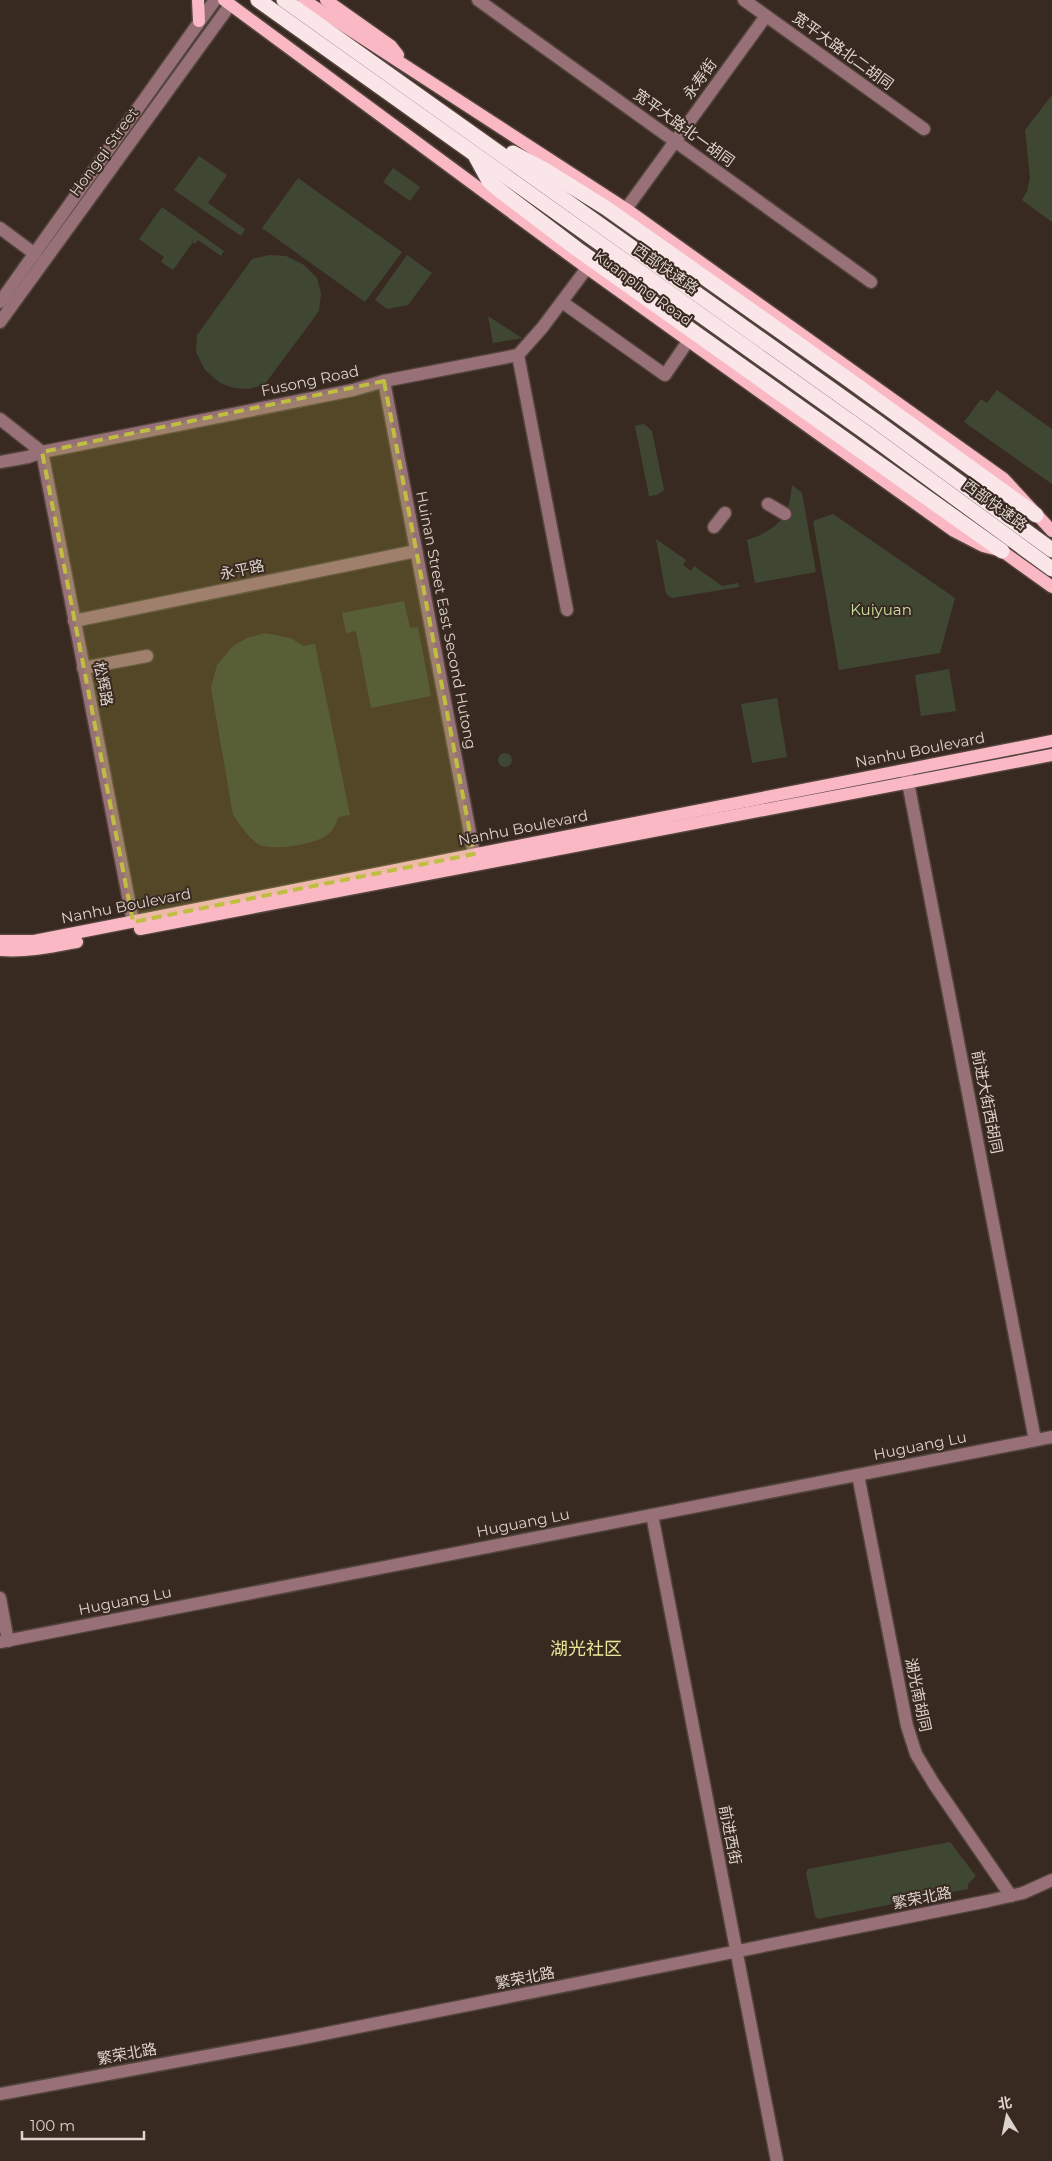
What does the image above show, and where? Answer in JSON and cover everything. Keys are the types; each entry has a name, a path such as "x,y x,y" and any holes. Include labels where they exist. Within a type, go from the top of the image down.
{"highway":[{"name":"西部快速路","path":"258,0 868,434 1052,569"},
{"name":"西部快速路","path":"284,0 878,422 1052,550"},
{"path":"484,141 520,156 606,208 1036,515"},
{"path":"474,154 490,181 498,190 1002,551"}],"main road":[{"path":"198,0 199,21"},
{"path":"304,0 626,210 1004,479 1052,531"},
{"path":"326,0 391,46 409,68"},
{"name":"Kuanping Road","path":"229,2 586,268 954,531 983,546 1002,551 1052,587"},
{"name":"Nanhu Boulevard","path":"907,776 1052,740"},
{"name":"Nanhu Boulevard","path":"0,941 34,941 907,776 1052,755"},
{"name":"Nanhu Boulevard","path":"0,950 40,949 475,859"}],"street":[{"name":"Hongqi Street","path":"0,302 215,0"},
{"name":"宽平大路北一胡同","path":"478,0 871,282"},
{"name":"宽平大路北二胡同","path":"744,0 924,129"},
{"name":"Hongqi Street","path":"0,322 229,2"},
{"name":"永寿街","path":"626,210 766,16"},
{"path":"0,228 35,254"},
{"path":"566,610 518,355 542,328 586,268"},
{"path":"562,302 665,374 684,347"},
{"name":"Fusong Road","path":"0,462 353,390 384,381 518,355"},
{"name":"Huinan Street East Second Hutong","path":"384,381 416,551 415,566 475,859"},
{"path":"0,419 42,452"},
{"name":"松辉路","path":"42,452 133,922"},
{"path":"768,504 785,514"},
{"path":"714,528 725,513"},
{"name":"永平路","path":"74,621 416,551"},
{"path":"83,668 147,656"},
{"name":"前进大街西胡同","path":"907,776 1035,1440"},
{"name":"Huguang Lu","path":"4,1641 1052,1437"},
{"name":"湖光南胡同","path":"858,1475 907,1726 916,1754 934,1784 1011,1896"},
{"name":"前进西街","path":"652,1515 777,2161"},
{"path":"0,1598 4,1641"},
{"name":"繁荣北路","path":"0,2094 307,2038 736,1952 1011,1896 1052,1880"}],"highlighted area":[{"path":"384,381 474,854 133,922 42,452"}],"green space":[{"path":"1052,95 1052,222 1022,200 1027,191 1030,178 1025,130"},
{"path":"199,156 227,175 208,203 245,229 241,236 174,190"},
{"path":"393,168 420,187 410,201 383,182"},
{"path":"298,178 402,252 365,302 262,228"},
{"path":"162,207 224,251 221,256 198,240 195,244 193,242 173,270 161,262 164,257 139,239"},
{"path":"269,255 286,256 304,265 317,278 321,294 319,311 265,384 249,389 234,388 220,383 205,370 196,352 197,335 252,259"},
{"path":"407,255 432,273 408,305 387,309 375,300"},
{"path":"488,316 522,338 493,343"},
{"path":"997,390 1052,429 1052,484 964,422 981,399 987,403"},
{"path":"644,424 652,431 664,490 657,495 649,496 635,426"},
{"path":"792,485 802,493 816,572 755,583 747,540 766,532 780,521 788,506"},
{"name":"Kuiyuan","path":"833,514 955,598 940,653 839,670 813,521"},
{"path":"656,539 686,560 683,565 691,571 694,566 722,586 738,583 739,587 672,598 666,594"},
{"path":"404,601 410,628 418,627 431,696 371,708 356,631 346,633 342,613"},
{"path":"265,633 290,638 304,646 315,644 350,815 338,817 332,830 320,839 282,847 258,844 233,815 211,688 217,665 233,646 247,638"},
{"path":"949,669 956,711 921,716 915,675"},
{"path":"777,698 787,757 752,763 741,704"},
{"path":"505,753 510,755 512,760 510,765 505,767 500,765 498,760 500,755"},
{"path":"950,1842 976,1876 968,1884 968,1889 818,1919 815,1916 806,1873 808,1869"}],"district":[{"name":"湖光社区","path":"586,1649"}]}
